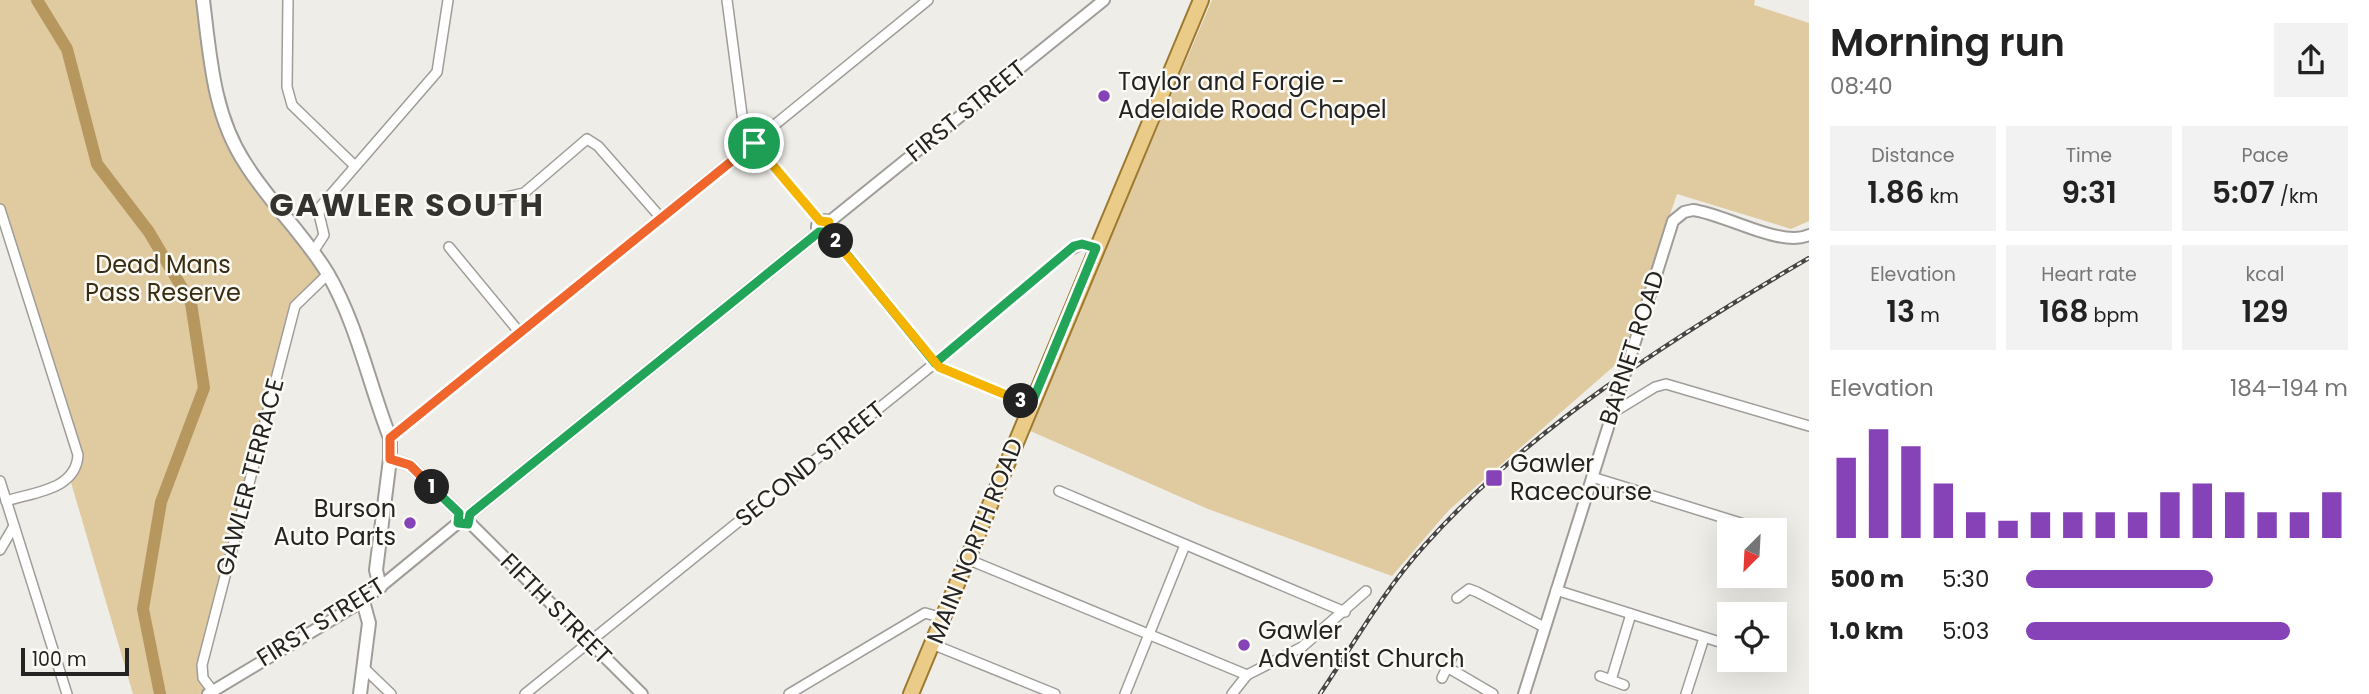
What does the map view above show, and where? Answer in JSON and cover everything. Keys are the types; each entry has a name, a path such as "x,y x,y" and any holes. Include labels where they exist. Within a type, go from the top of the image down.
{"main road":[{"path":"203,0 216,95 233,142 245,163 328,274 348,314 390,438 390,459 376,570 380,587"},
{"name":"MAIN NORTH ROAD","path":"911,694 1201,0"},
{"path":"360,694 369,623 363,601"}],"street":[{"path":"288,0 287,87 292,105 355,166"},
{"path":"313,252 324,235 319,214 321,206 436,72 447,0"},
{"path":"727,0 744,130 935,363 1031,405"},
{"path":"390,438 928,0"},
{"name":"FIRST STREET","path":"210,692 363,601 1104,0"},
{"path":"494,200 524,193 587,139 598,146 661,218"},
{"path":"0,209 77,446 77,468 70,479 6,501"},
{"name":"BARNET ROAD","path":"1524,694 1671,227 1678,216 1687,211 1698,211 1784,238 1801,239 1809,235"},
{"name":"SECOND STREET","path":"525,694 935,363 1074,246 1082,244 1096,248"},
{"path":"449,247 520,333"},
{"name":"GAWLER TERRACE","path":"210,692 203,678 202,665 295,306 328,274"},
{"path":"1613,408 1623,407 1655,387 1666,384 1809,426"},
{"name":"FIFTH STREET","path":"390,459 410,465 642,694"},
{"path":"1592,477 1724,518"},
{"path":"1,487 67,694"},
{"path":"1059,492 1345,612"},
{"path":"0,550 9,530 14,526"},
{"path":"1125,694 1185,545"},
{"path":"967,559 1247,675"},
{"path":"1457,597 1469,584 1544,627"},
{"path":"1556,590 1717,642"},
{"path":"1232,694 1247,675 1302,647 1366,591"},
{"path":"789,694 925,613 943,618"},
{"path":"1611,680 1632,614"},
{"path":"1686,694 1704,638"},
{"path":"932,643 1055,694"},
{"path":"1442,678 1452,657"},
{"path":"363,667 391,694"},
{"path":"1447,667 1493,694"},
{"path":"1600,676 1624,685"}],"green space":[{"name":"Dead Mans Pass Reserve","path":"0,0 203,0 233,143 328,274 298,300 202,665 212,690 199,694 133,694 70,479 78,455 0,209"},
{"path":"1212,0 1755,0 1754,5 1809,23 1809,221 1791,229 1677,194 1621,360 1449,510 1392,576 1208,509 1028,430"}],"waterway":[{"path":"37,0 67,49 97,164 149,232 191,303 204,388 161,502 143,609 160,694"}],"railway":[{"path":"1320,694 1382,599 1409,563 1465,503 1509,463 1605,387 1707,319 1809,258"}],"place":[{"name":"Taylor and Forgie - Adelaide Road Chapel","path":"1104,96"},
{"name":"Gawler Racecourse","path":"1494,478"},
{"name":"Burson Auto Parts","path":"410,523"},
{"name":"Gawler Adventist Church","path":"1244,645"}],"district":[{"name":"GAWLER SOUTH","path":"407,205"}],"route":[{"path":"754,143 390,438 390,459 410,465 459,513 458,523 462,526 468,524 471,521 470,514 819,232 828,232 878,293 935,363 1074,246 1082,244 1096,248 1031,405 939,367 935,363 828,232 831,227 829,222 820,221 754,143"}]}
